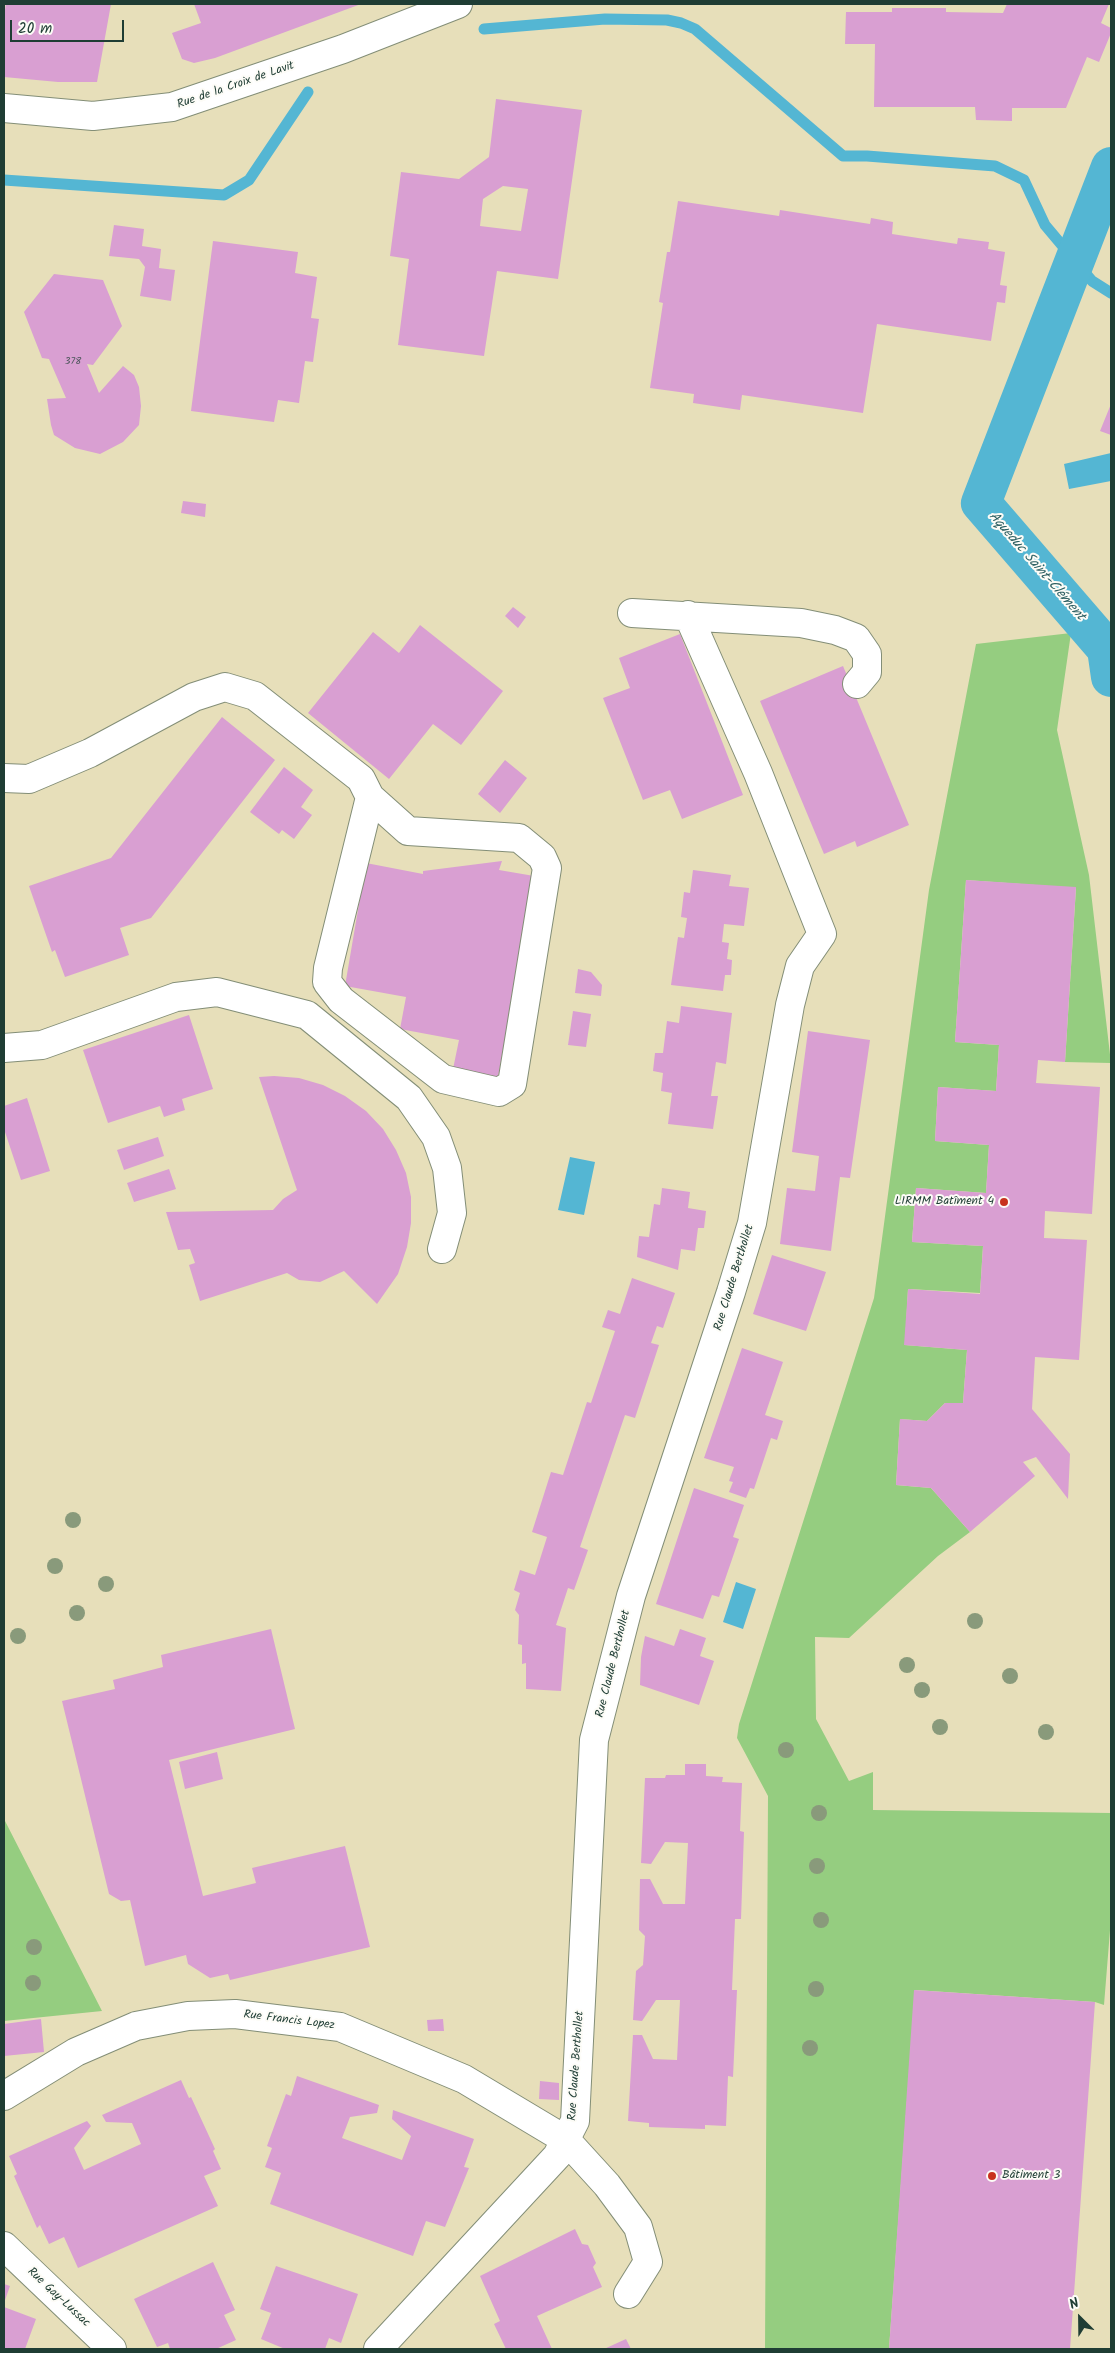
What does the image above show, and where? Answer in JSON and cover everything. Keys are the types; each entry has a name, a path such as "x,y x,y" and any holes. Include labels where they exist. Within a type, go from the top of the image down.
{"street":[{"name":"Rue de la Croix de Lavit","path":"4,108 93,116 172,108 343,49 458,4"},
{"path":"632,613 801,623 835,630 856,638 867,654 869,663 867,672 856,684"},
{"name":"Rue Claude Berthollet","path":"378,2349 557,2156 575,2121 594,1740 631,1596 752,1223 790,1005 800,966 822,934 758,773 688,615"},
{"path":"4,778 29,779 90,753 194,696 225,687 255,696 361,778 370,797 408,831 519,838 542,857 547,868 512,1084 499,1092 443,1078 341,1000 326,982 370,797"},
{"path":"4,1048 42,1045 176,997 216,992 307,1016 409,1098 436,1137 447,1168 452,1213 442,1249"},
{"name":"Rue Francis Lopez","path":"4,2096 76,2052 136,2026 188,2016 235,2014 340,2027 464,2079 566,2140 607,2185 638,2227 648,2262 628,2294"},
{"name":"Rue Gay-Lussac","path":"4,2246 112,2349"}],"green space":[{"path":"1071,633 1057,730 1089,875 1111,1063 1065,1062 1076,888 966,880 955,1042 999,1045 996,1091 938,1087 935,1141 989,1145 986,1193 916,1188 912,1242 983,1246 980,1293 908,1289 905,1345 967,1350 963,1403 945,1403 927,1421 900,1419 896,1485 931,1488 970,1532 938,1556 849,1638 815,1637 816,1719 849,1781 873,1772 873,1810 1111,1813 1111,1918 1104,2005 1095,2002 915,1990 889,2349 765,2349 768,1796 737,1738 739,1724 874,1298 929,890 976,644"},
{"path":"4,1819 102,2011 4,2021"}],"water":[{"path":"1111,453 1111,481 1069,489 1064,464"},
{"path":"570,1157 595,1162 584,1215 558,1210"},
{"path":"736,1582 756,1589 743,1629 723,1622"}],"building":[{"path":"6,4 111,4 97,82 58,82 4,77 4,16"},
{"path":"194,4 361,4 215,58 194,63 182,59 172,33 201,23"},
{"path":"1007,4 1109,4 1101,23 1111,28 1111,33 1099,62 1087,57 1066,108 1012,108 1012,121 976,120 975,107 874,107 875,44 845,44 846,12 892,12 892,8 946,8 946,12 1003,13"},
{"path":"496,99 582,110 558,279 497,271 484,356 398,345 409,259 390,256 401,172 459,179 489,157","holes":["503,186 528,189 521,231 480,226 483,199"]},
{"path":"678,201 779,216 780,210 870,224 871,218 893,222 892,234 957,244 958,238 989,242 988,249 1005,252 1000,285 1007,286 1005,303 997,302 991,341 877,324 863,413 742,395 740,410 693,403 694,394 650,388 663,303 659,302 667,252 670,252"},
{"path":"114,225 144,229 142,246 161,249 159,268 175,270 171,301 140,296 145,267 139,259 109,256"},
{"path":"213,241 298,252 295,273 317,277 311,318 319,319 313,362 305,361 299,403 278,400 274,422 191,411"},
{"path":"54,274 103,280 122,326 93,365 87,364 99,393 123,366 134,375 139,387 141,406 139,425 123,442 100,454 75,448 54,435 51,425 47,399 66,398 49,359 42,358 24,312"},
{"path":"1111,404 1111,435 1100,431"},
{"path":"183,501 206,504 205,517 181,513"},
{"path":"513,607 526,617 518,628 505,616"},
{"path":"420,625 503,691 461,745 433,724 389,779 308,713 373,632 399,653"},
{"path":"680,634 743,795 682,819 670,790 643,800 603,698 630,688 619,658"},
{"path":"843,666 909,825 857,847 855,841 824,854 760,701"},
{"path":"222,717 275,760 151,918 120,928 129,955 65,977 55,950 52,952 29,886 111,858"},
{"path":"505,760 527,778 500,813 478,794"},
{"path":"284,767 313,790 301,807 312,815 294,839 282,830 279,834 250,812"},
{"path":"502,861 499,870 534,876 498,1077 453,1069 459,1040 400,1029 406,997 345,986 366,863 423,874 423,871"},
{"path":"693,870 731,875 729,886 749,888 744,926 724,924 722,942 729,943 727,959 732,960 731,975 725,975 723,991 671,985 678,937 684,938 687,918 681,917 684,892 690,893"},
{"name":"LIRMM Batîment 4","path":"966,880 1076,887 1065,1062 1038,1060 1036,1083 1100,1087 1092,1214 1045,1211 1044,1238 1087,1240 1079,1360 1035,1357 1032,1409 1070,1454 1068,1499 1036,1457 1023,1462 1035,1476 970,1532 931,1488 896,1485 900,1419 927,1421 945,1403 963,1403 967,1350 904,1345 908,1289 980,1294 983,1246 912,1242 916,1188 986,1193 989,1145 935,1141 938,1087 996,1091 999,1045 955,1042"},
{"path":"578,969 591,972 602,985 601,996 575,993"},
{"path":"681,1006 732,1013 726,1064 716,1062 711,1096 718,1096 713,1129 668,1124 672,1093 661,1091 663,1073 653,1071 655,1053 663,1053 667,1021 679,1023"},
{"path":"573,1011 591,1014 586,1047 568,1045"},
{"path":"189,1015 213,1089 182,1099 185,1110 164,1117 160,1106 108,1123 83,1050"},
{"path":"808,1031 870,1040 850,1178 840,1177 831,1251 780,1244 787,1188 815,1191 819,1156 792,1152"},
{"path":"259,1077 299,1078 323,1085 345,1096 366,1111 383,1129 396,1150 406,1173 411,1197 411,1223 407,1247 398,1274 377,1304 344,1271 320,1282 299,1280 287,1273 200,1301 189,1265 195,1263 190,1249 178,1250 166,1212 273,1210 283,1199 297,1190"},
{"path":"27,1098 50,1171 21,1180 4,1129 4,1106"},
{"path":"158,1137 164,1156 124,1170 117,1150"},
{"path":"169,1169 176,1189 134,1202 127,1183"},
{"path":"662,1188 690,1192 688,1208 706,1211 704,1228 698,1228 695,1251 681,1249 678,1270 637,1257 639,1236 649,1237 654,1204 660,1205"},
{"path":"772,1255 826,1272 806,1331 753,1314"},
{"path":"632,1278 675,1293 663,1328 657,1326 651,1343 659,1345 635,1418 625,1415 580,1547 588,1550 574,1590 568,1588 556,1625 566,1628 561,1691 526,1689 526,1663 522,1664 522,1645 518,1644 519,1615 515,1610 520,1593 514,1590 520,1570 535,1575 547,1537 532,1532 551,1472 563,1475 587,1402 591,1403 615,1331 602,1327 608,1310 620,1314"},
{"path":"742,1348 783,1362 765,1415 783,1421 777,1440 771,1438 754,1489 750,1488 746,1498 729,1492 733,1482 729,1481 734,1467 704,1458"},
{"path":"694,1488 744,1505 733,1537 739,1539 719,1597 712,1595 703,1619 656,1604"},
{"path":"271,1629 295,1729 169,1760 203,1896 256,1883 252,1868 345,1846 370,1947 230,1980 228,1974 210,1978 188,1964 186,1955 145,1966 130,1900 121,1901 109,1894 62,1701 115,1689 113,1680 163,1667 161,1655"},
{"path":"680,1629 706,1638 700,1656 714,1661 699,1705 640,1685 641,1657 645,1636 674,1646"},
{"path":"217,1752 223,1779 185,1789 179,1762"},
{"path":"685,1764 706,1764 706,1776 723,1777 722,1782 742,1783 740,1831 744,1832 741,1919 735,1919 732,1990 737,1990 733,2077 728,2076 726,2126 705,2125 705,2129 649,2127 649,2123 628,2121 633,2035 642,2035 653,2059 677,2060 680,2000 656,2000 642,2021 633,2020 636,1971 643,1965 645,1936 639,1930 640,1879 650,1879 663,1904 685,1904 688,1843 665,1842 651,1864 641,1863 645,1778 685,1775"},
{"name":"Bâtiment 3","path":"914,1990 1095,2002 1070,2349 889,2349"},
{"path":"41,2019 44,2052 4,2056 4,2024"},
{"path":"443,2019 444,2031 428,2031 427,2020"},
{"path":"297,2076 379,2105 377,2113 350,2117 342,2138 402,2160 411,2136 392,2119 393,2110 474,2139 464,2167 469,2168 445,2227 426,2221 413,2256 270,2204 281,2173 265,2167 272,2148 267,2146 286,2094 291,2096"},
{"path":"181,2080 215,2149 213,2151 221,2169 204,2176 218,2206 78,2268 64,2237 49,2244 40,2225 37,2228 14,2176 17,2174 9,2156 87,2121 91,2126 74,2148 84,2170 141,2144 132,2123 106,2122 102,2115"},
{"path":"540,2081 559,2083 559,2100 539,2099"},
{"path":"575,2229 582,2244 588,2245 596,2263 593,2267 602,2287 537,2316 552,2349 506,2349 494,2324 500,2321 480,2276"},
{"path":"213,2262 235,2310 224,2315 236,2340 216,2349 170,2349 168,2343 157,2347 134,2299"},
{"path":"276,2266 358,2294 341,2343 329,2338 325,2349 285,2349 261,2339 271,2313 260,2309"},
{"path":"4,2284 10,2286 4,2303"},
{"path":"4,2307 36,2319 25,2349 4,2349"},
{"path":"626,2339 631,2349 604,2349"}],"waterway":[{"path":"484,29 605,19 667,20 681,23 695,29 843,156 867,156 995,166 1024,180 1045,225 1092,281 1111,293"},
{"path":"4,180 224,195 249,180 308,92"},
{"name":"Aqueduc Saint-Clément","path":"1111,167 981,503 1107,649 1111,677"}],"place":[{"name":"LIRMM Batîment 4","path":"1004,1202"},
{"name":"Bâtiment 3","path":"992,2176"}]}
